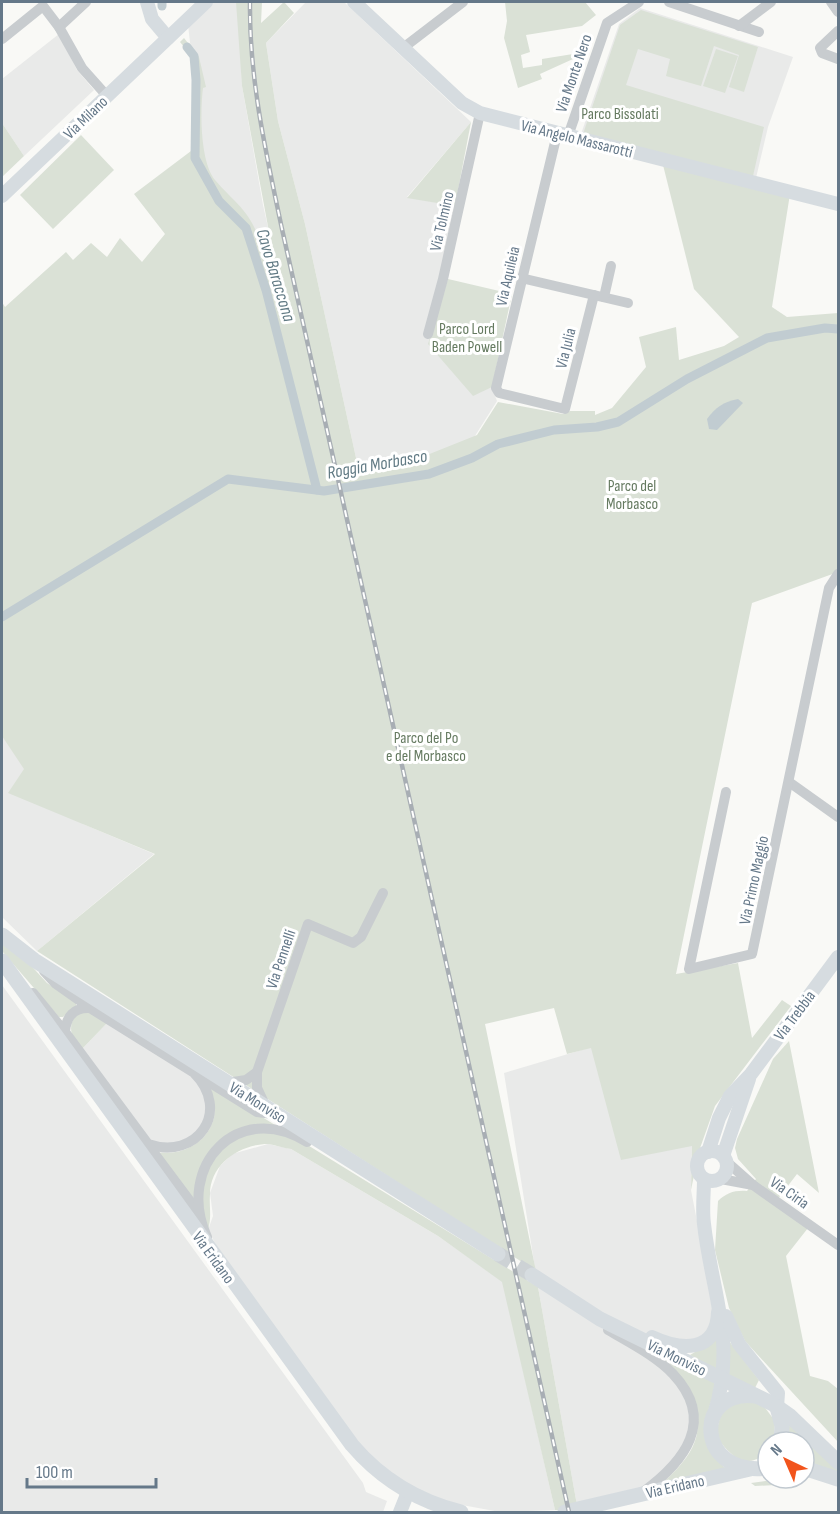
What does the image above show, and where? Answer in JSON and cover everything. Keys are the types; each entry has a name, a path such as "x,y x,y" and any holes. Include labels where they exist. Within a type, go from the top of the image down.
{"main road":[{"name":"Via Monviso","path":"2,935 34,960 498,1254"},
{"name":"Via Eridano","path":"5,966 226,1274 358,1451 375,1469 408,1492 461,1512"},
{"name":"Via Monviso","path":"532,1275 600,1319 762,1397 777,1407"},
{"path":"714,1415 722,1405 735,1398 762,1397"},
{"path":"777,1407 782,1430"},
{"path":"777,1407 838,1462"},
{"name":"Via Eridano","path":"714,1415 710,1437 718,1453 733,1464 756,1469"},
{"name":"Via Eridano","path":"564,1512 756,1469"},
{"path":"816,1472 838,1479"}],"street":[{"path":"147,2 152,19 168,38"},
{"name":"Via Milano","path":"2,196 206,2"},
{"name":"Via Angelo Massarotti","path":"354,2 462,103 480,113 838,204"},
{"path":"403,48 463,2"},
{"name":"Via Monte Nero","path":"562,135 607,23 639,2"},
{"path":"669,2 759,32"},
{"path":"740,26 771,2"},
{"path":"831,2 838,12"},
{"path":"59,27 81,3"},
{"path":"2,39 43,6 59,27 82,68 107,96"},
{"path":"838,31 815,50 838,59"},
{"name":"Via Tolmino","path":"428,334 443,279 480,113"},
{"name":"Via Aquileia","path":"562,135 521,278 496,388 499,393 565,409"},
{"name":"Via Julia","path":"565,409 599,296 611,266"},
{"path":"521,278 628,303"},
{"name":"Via Primo Maggio","path":"726,792 689,969 753,954 830,588 838,574"},
{"path":"789,782 838,817"},
{"name":"Via Pennelli","path":"257,1072 308,924 353,943 361,937 383,893"},
{"name":"Via Trebbia","path":"712,1179 697,1166 700,1157 708,1152 718,1118 730,1096 751,1074 838,957"},
{"path":"34,960 56,984 90,1008 257,1112 272,1111 257,1088 257,1072"},
{"path":"5,966 27,987 65,1032 198,1212"},
{"path":"65,1032 71,1014 84,1007 90,1008"},
{"path":"227,1083 246,1080 257,1072"},
{"path":"148,1144 160,1148 179,1147 188,1143 203,1130 211,1112 211,1102 205,1084 194,1073"},
{"name":"Via Trebbia","path":"714,1415 722,1379 725,1341 704,1225 704,1196 712,1179 726,1172 725,1159 751,1074"},
{"path":"226,1274 204,1231 198,1212 198,1185 205,1166 221,1146 246,1131 276,1129 287,1131 350,1168 384,1182"},
{"path":"708,1152 717,1152 725,1159"},
{"name":"Via Ciria","path":"725,1159 753,1185 838,1245"},
{"name":"Via Ciria","path":"712,1179 753,1185"},
{"path":"718,1301 739,1344 778,1393 777,1407"},
{"name":"Via Trebbia","path":"600,1319 630,1327 666,1344 683,1348 694,1346 710,1336 716,1327 718,1301"},
{"name":"Via Monviso","path":"578,1306 596,1322 663,1365 680,1382 688,1398 692,1428 687,1450 673,1469 640,1494"},
{"path":"399,1512 408,1492"}],"shaded area":[{"path":"203,2 239,2 242,86 263,205 286,307 199,164 199,122 187,16"},
{"path":"306,2 344,2 471,122 407,197 455,206 448,279 497,401 473,439 422,459 358,467 305,224 278,121 266,43"},
{"name":"Parco Bissolati","path":"640,8 793,57 768,127 756,178 581,134 619,24"},
{"path":"59,34 77,70 94,90 24,156 2,123 2,79"},
{"path":"738,399 743,403 717,430 709,429 707,419 714,411 724,403"},
{"path":"2,605 83,824 154,854 37,951 2,917"},
{"path":"2,985 363,1483 366,1492 387,1501 383,1512 2,1512"},
{"path":"108,1022 207,1083 214,1094 216,1109 212,1126 193,1146 168,1154 156,1152 82,1049"},
{"path":"595,1046 692,1145 691,1190 714,1309 707,1337 672,1345 543,1289 663,1368 682,1391 692,1413 691,1437 666,1477 622,1500 578,1511 538,1287 504,1073"},
{"path":"268,1144 291,1149 438,1236 503,1282 555,1510 500,1512 451,1503 413,1488 367,1457 221,1254 208,1230 213,1216 210,1193 220,1166 232,1154"}],"green space":[{"name":"Parco del Po e del Morbasco","path":"236,2 262,2 261,23 284,2 294,13 266,43 278,121 305,224 358,467 422,457 477,435 498,402 563,414 570,411 595,411 595,415 612,408 646,367 639,337 676,327 679,360 724,346 739,337 694,289 662,161 790,194 772,307 787,317 838,313 838,572 752,603 676,974 738,963 752,1038 782,1000 791,1006 715,1106 699,1151 691,1190 692,1146 621,1160 591,1048 567,1054 554,1008 485,1024 536,1271 37,951 155,854 8,793 24,769 2,736 2,302 5,307 66,252 73,260 91,243 107,257 120,238 142,262 165,234 134,194 191,151 194,139 193,58 180,42 184,38 199,57 206,87 203,88 202,122 204,149 210,172 245,212 258,236 269,232 242,86"},
{"path":"505,2 585,2 596,15 582,26 526,35 530,52 521,55 523,68 542,65 542,59 573,54 573,59 540,74 542,79 518,88 504,38 507,21"},
{"name":"Parco Bissolati","path":"641,10 758,47 744,92 729,87 739,55 714,46 701,86 666,76 670,59 638,49 626,85 764,127 753,176 583,134 620,25"},
{"path":"716,49 738,56 725,93 703,86"},
{"path":"471,122 455,206 407,198"},
{"path":"2,123 24,156 2,177"},
{"path":"81,135 114,170 53,229 20,195"},
{"name":"Parco Lord Baden Powell","path":"448,279 512,294 492,387 473,396 428,344"},
{"path":"2,941 26,960 47,983 76,1002 76,1006 63,1017 59,1017 2,951"},
{"path":"87,1011 108,1022 82,1049 73,1037 71,1025 75,1015"},
{"path":"789,1041 819,1193 797,1174 774,1204 808,1228 786,1256 810,1376 828,1381 838,1389 838,1442 745,1341 729,1308 715,1250 718,1201 731,1193 747,1191 756,1179 738,1159 735,1148 737,1139 773,1059"},
{"path":"207,1083 538,1287 578,1511 555,1510 502,1282 438,1236 291,1149 271,1144 257,1145 237,1152 221,1165 211,1183 208,1230 156,1152 171,1153 185,1150 206,1134 215,1111 213,1097"},
{"path":"718,1338 717,1370 690,1355"},
{"path":"729,1341 759,1380 755,1388 726,1377"},
{"path":"649,1351 714,1382 715,1387 706,1422 706,1441 717,1460 728,1470 661,1484 690,1452 697,1433 698,1422 693,1406"},
{"path":"743,1400 763,1405 775,1421 775,1430 756,1430 756,1459 752,1461 745,1461 733,1455 716,1437 720,1417 730,1407"},
{"path":"788,1422 795,1430 788,1430"},
{"path":"816,1450 838,1468 838,1473 816,1466"}],"waterway":[{"name":"Cavo Baraccona","path":"187,47 194,56 196,80 195,158 219,201 246,228 266,290 317,490"},
{"name":"Roggia Morbasco","path":"2,617 228,479 324,491 429,474 472,458 498,444 554,430 597,427 618,422 687,379 767,338 825,328 838,329"}],"tunnel":[{"path":"498,1254 532,1275"}],"railway":[{"path":"250,2 255,88 276,201 569,1512"}],"park label":[{"name":"Parco del Morbasco","path":"632,494"}]}
